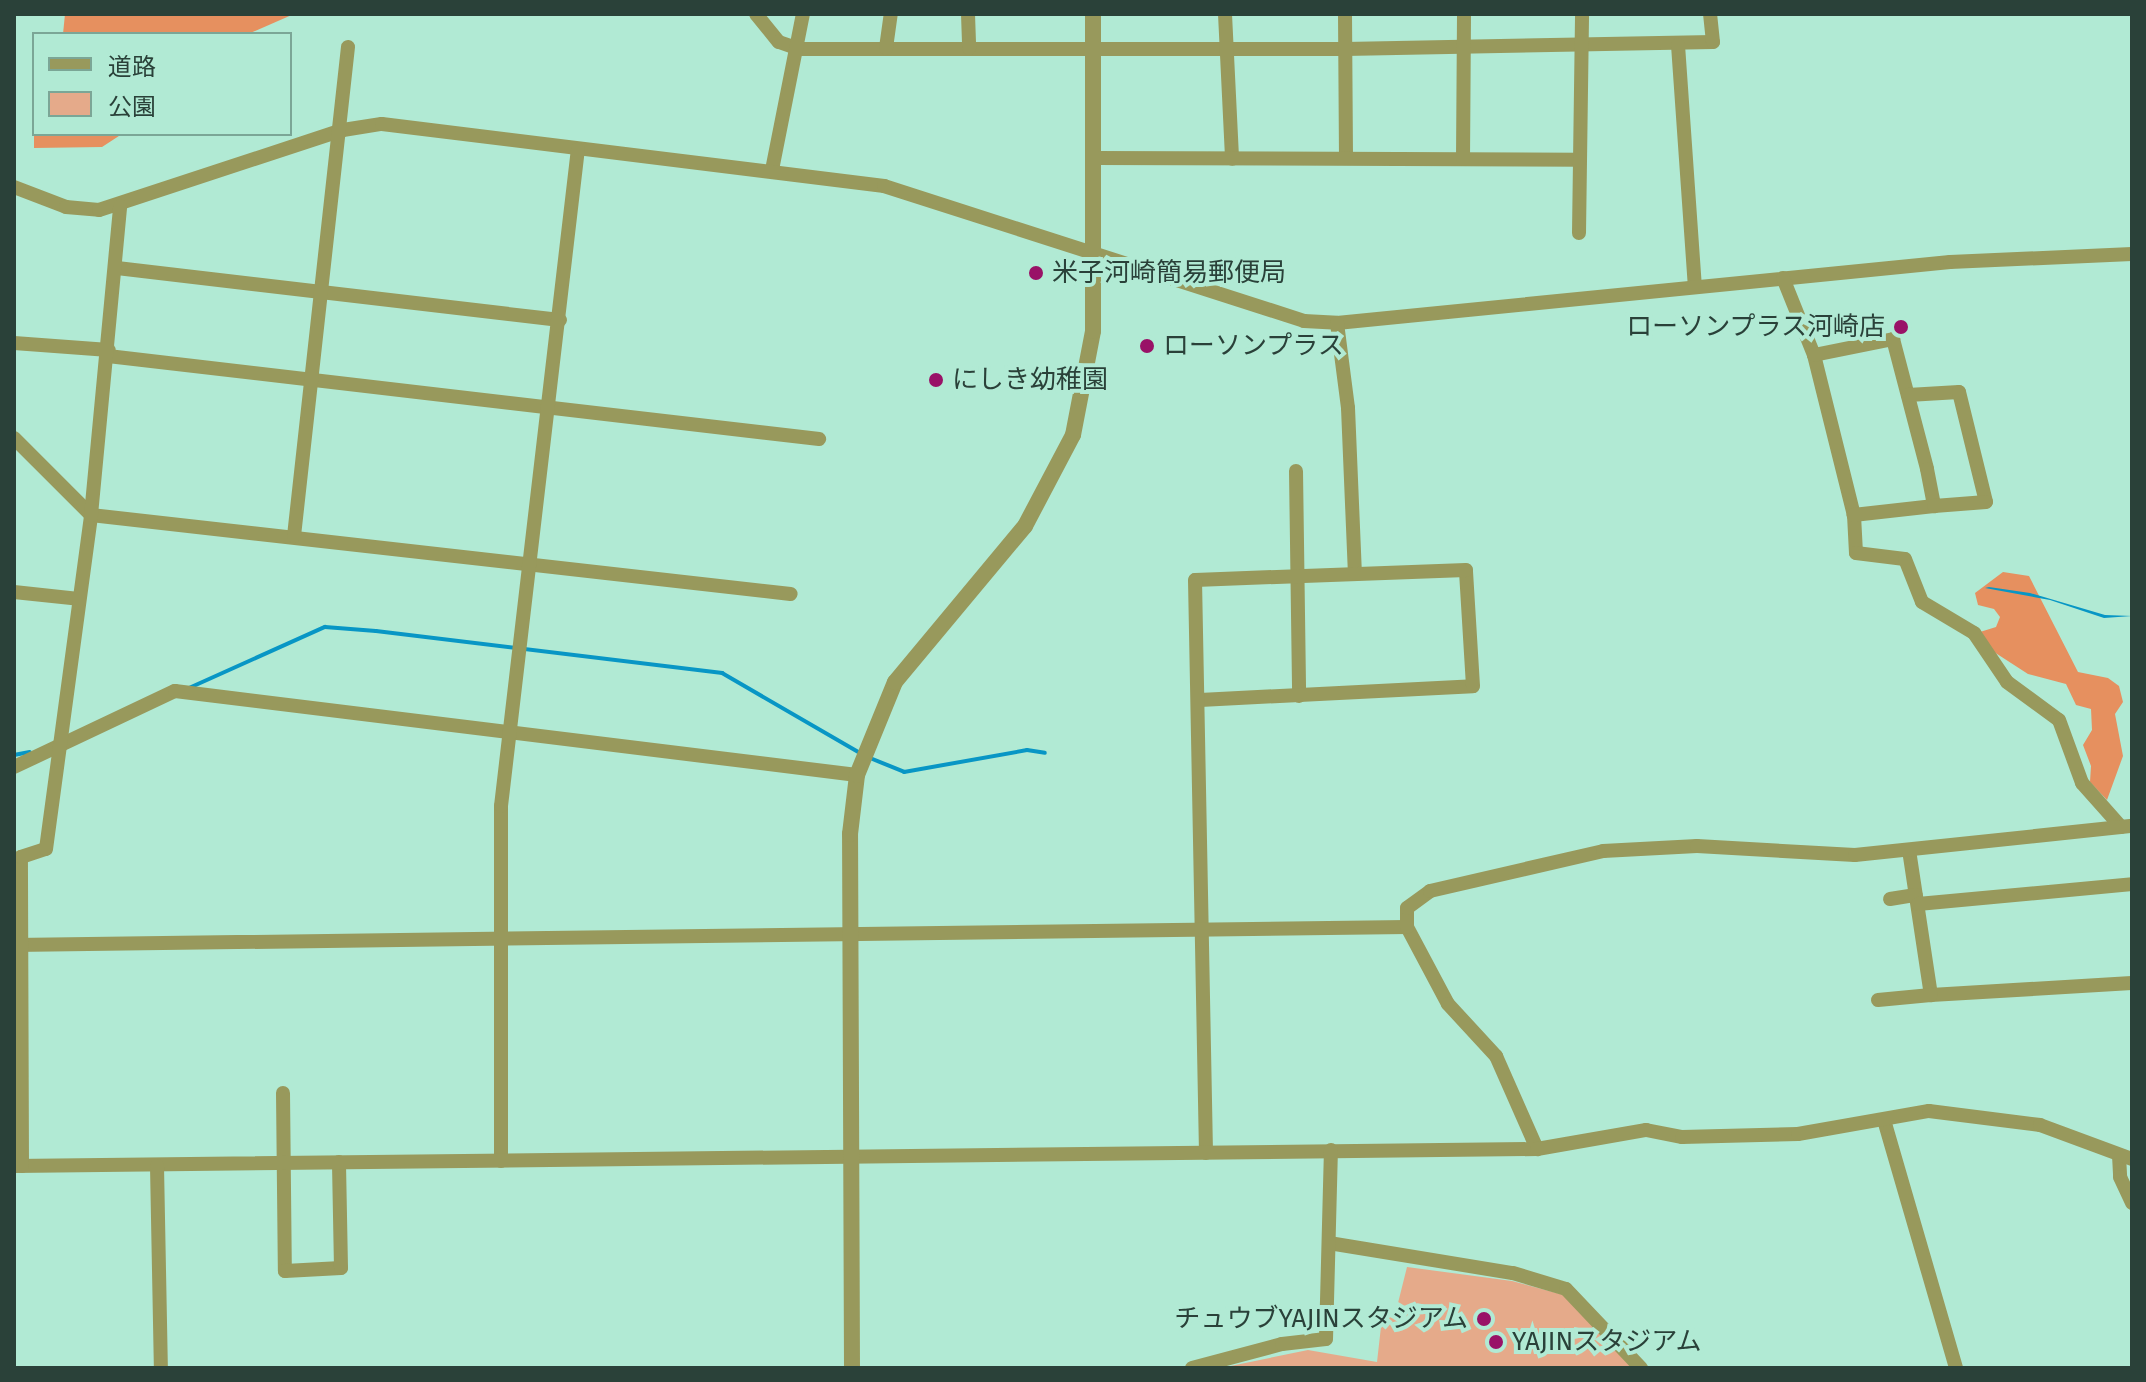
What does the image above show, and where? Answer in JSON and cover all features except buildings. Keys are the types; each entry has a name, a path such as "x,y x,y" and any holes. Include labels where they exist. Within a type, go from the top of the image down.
{"street":[{"path":"757,14 779,42 799,49 1345,49 1678,45 1713,42 1710,14"},
{"path":"772,170 786,88 799,49 803,14"},
{"path":"886,48 891,14"},
{"path":"968,14 969,48"},
{"path":"852,1368 850,834 857,775 895,682 1025,526 1056,474 1084,396 1093,331 1093,14"},
{"path":"1225,14 1232,159"},
{"path":"1345,14 1346,157"},
{"path":"1463,159 1464,14"},
{"path":"1579,233 1579,47 1582,14"},
{"path":"1678,45 1695,286"},
{"path":"294,536 343,130 348,47"},
{"path":"14,187 66,207 120,206 343,130 382,124 884,186 1304,321 1337,323 1783,278 2132,254"},
{"path":"501,1161 501,806 578,149"},
{"path":"1095,158 1580,160"},
{"path":"120,206 117,268 91,515 57,747 46,849 21,857 17,945 18,1166 1537,1149 1646,1130 1682,1137 1798,1134 1929,1111 2040,1125 2126,1157 2120,1177 2132,1203"},
{"path":"117,268 560,320"},
{"path":"1783,278 1814,355 1854,515 1856,553 1905,559 1922,602 1974,633 2007,682 2059,720 2082,783 2126,827"},
{"path":"1337,323 1348,408 1355,574"},
{"path":"1814,355 1893,339 1934,506"},
{"path":"14,343 819,439"},
{"path":"1854,515 1986,502 1959,392 1908,395"},
{"path":"14,438 91,515 791,594"},
{"path":"1296,471 1299,696"},
{"path":"1200,700 1473,686 1466,570 1195,580 1200,700 1206,1153"},
{"path":"14,592 79,599"},
{"path":"14,767 175,691 857,775"},
{"path":"1537,1149 1496,1056 1448,1004 1407,927 1407,908 1430,891 1603,851 1652,845 1855,855 2126,827"},
{"path":"1909,850 1931,995"},
{"path":"1890,899 2132,884"},
{"path":"17,945 1407,927"},
{"path":"1878,1000 2132,983"},
{"path":"283,1093 285,1271 341,1268 339,1162"},
{"path":"1884,1120 1956,1368"},
{"path":"1192,1368 1282,1344 1326,1339 1331,1150"},
{"path":"157,1166 161,1368"},
{"path":"1329,1243 1513,1273 1566,1289 1641,1368"}],"green space":[{"name":"チュウブYAJINスタジアム","path":"1407,1267 1512,1281 1564,1295 1632,1368 1221,1368 1308,1350 1377,1362 1383,1309 1396,1311"}],"shaded area":[{"path":"65,14 294,14 253,32 63,32"},
{"path":"34,136 119,136 102,147 34,148"},
{"path":"2003,572 2029,576 2078,672 2108,678 2119,686 2123,702 2115,714 2123,756 2107,800 2090,782 2091,766 2083,745 2092,730 2091,709 2076,705 2066,684 2028,674 1994,652 1980,632 1996,627 2000,617 1994,609 1978,605 1975,593"}],"water":[{"path":"1985,588 2030,593 2105,615 2132,616 2104,618 2050,600"}],"waterway":[{"path":"189,688 325,627 376,631 722,673 862,754"},
{"path":"870,758 904,772 1027,750 1045,753"},
{"path":"14,755 30,752"}],"place":[{"name":"米子河崎簡易郵便局","path":"1036,273"},
{"name":"ローソンプラス河崎店","path":"1901,327"},
{"name":"ローソンプラス","path":"1147,346"},
{"name":"にしき幼稚園","path":"936,380"},
{"name":"チュウブYAJINスタジアム","path":"1484,1319"},
{"name":"YAJINスタジアム","path":"1496,1342"}]}
